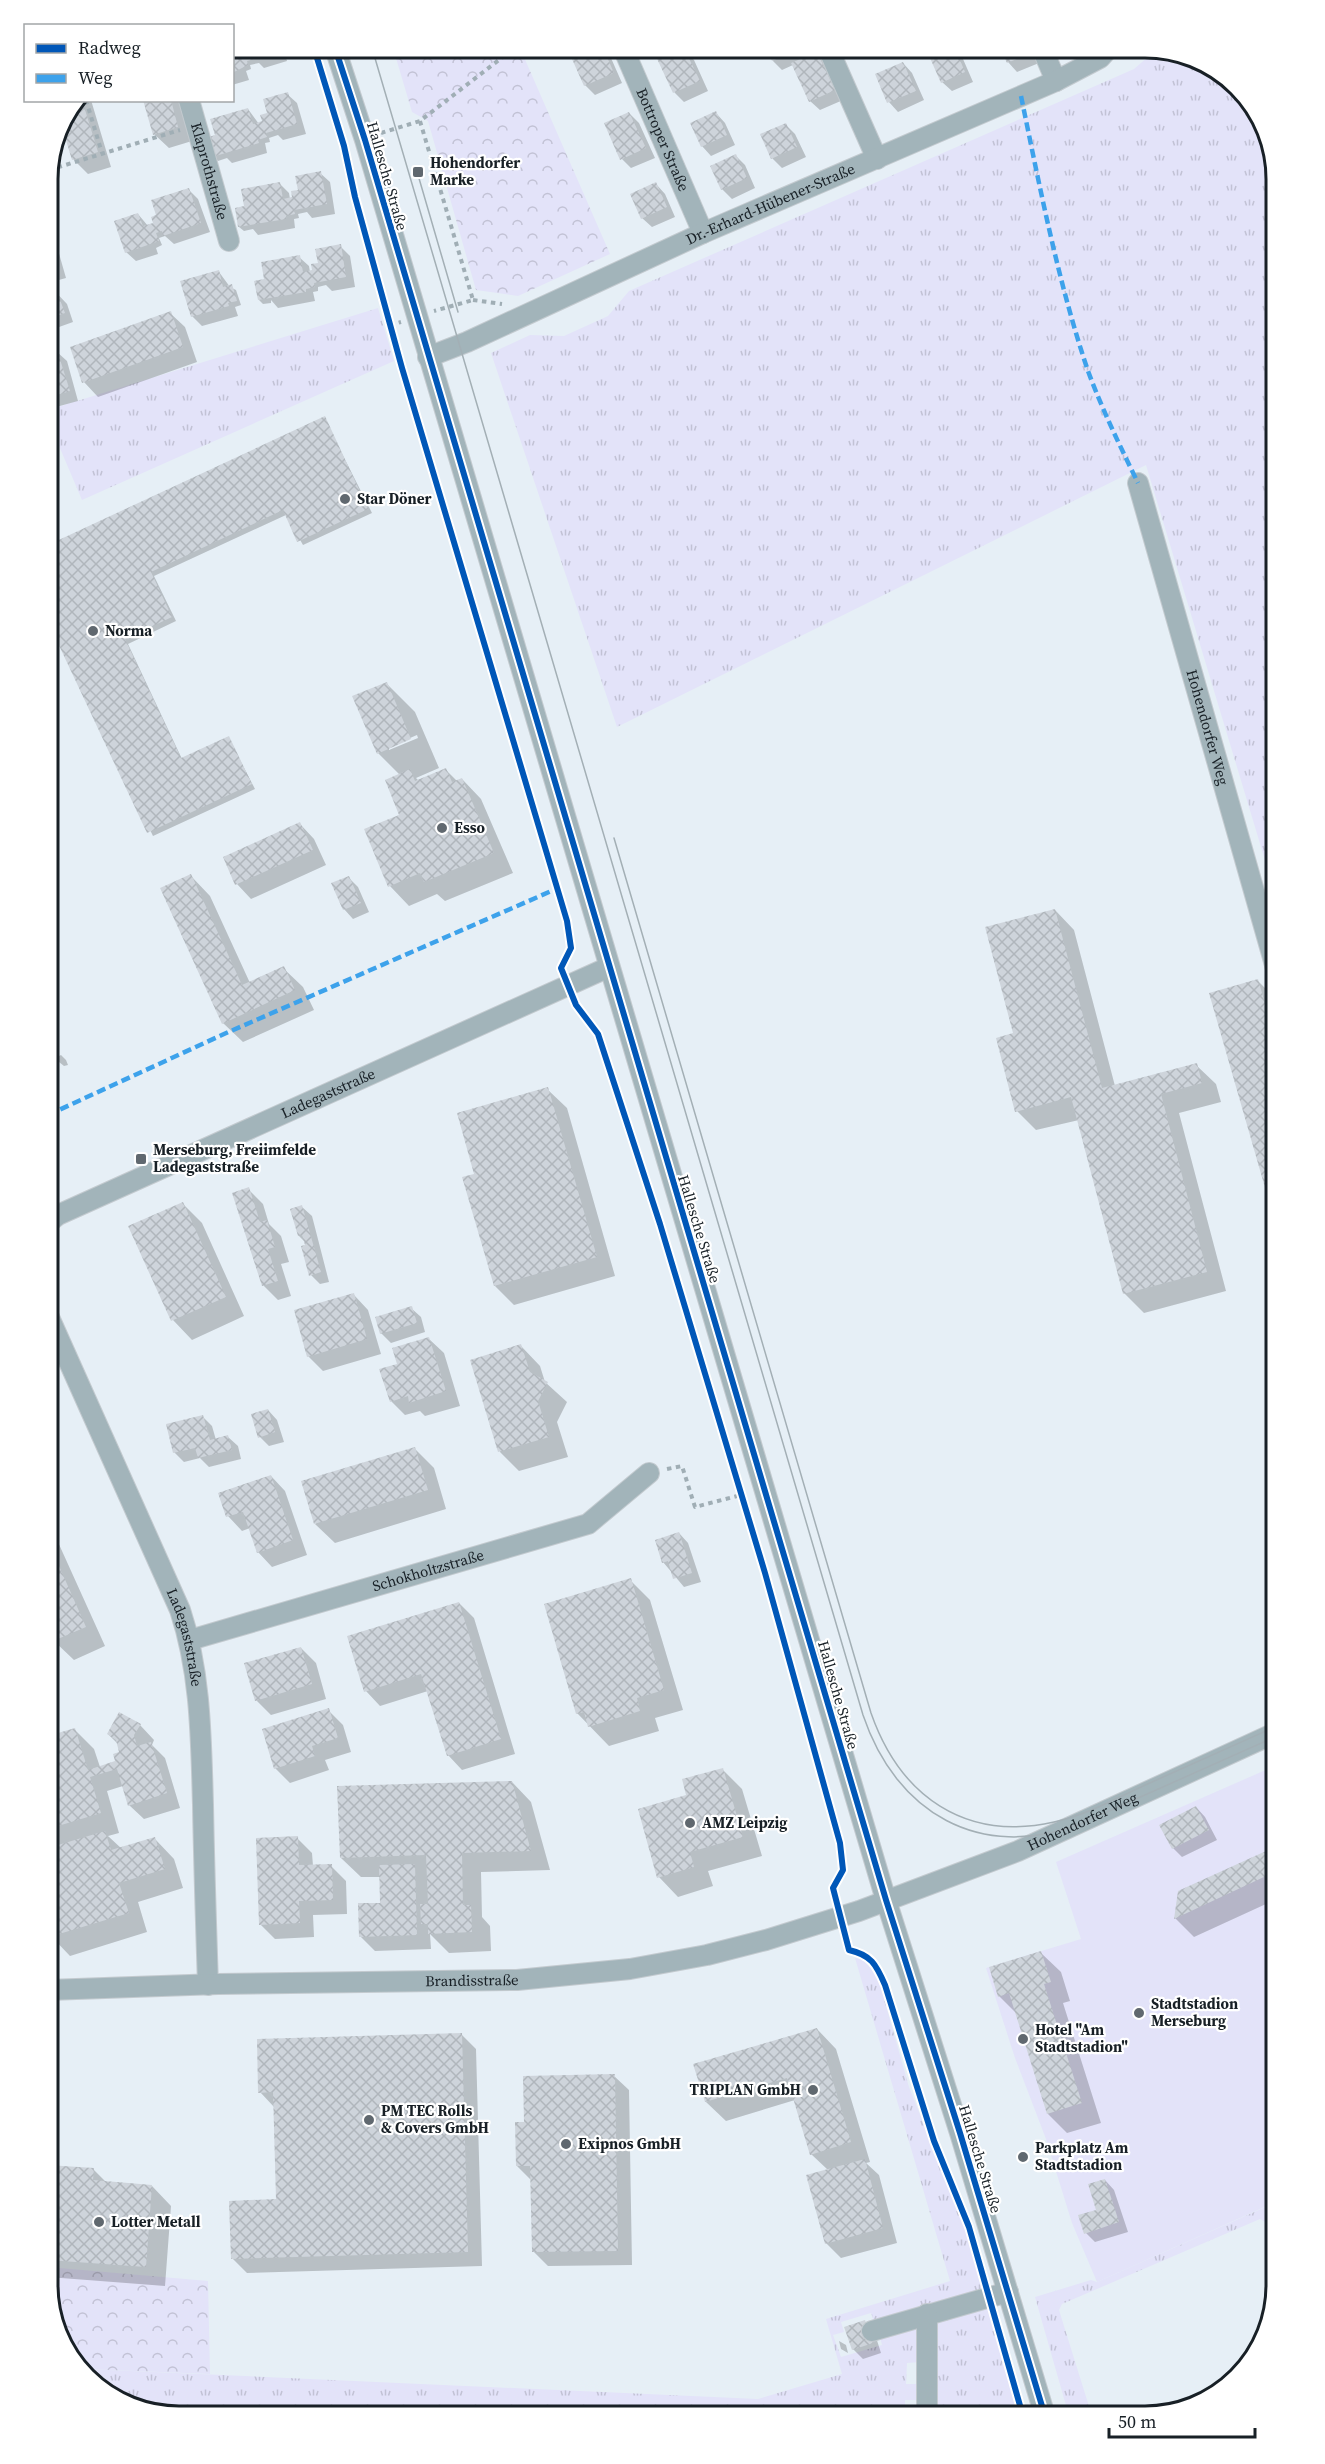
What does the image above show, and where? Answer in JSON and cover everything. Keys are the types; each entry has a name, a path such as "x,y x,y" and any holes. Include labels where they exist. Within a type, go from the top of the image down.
{"street":[{"name":"Hallesche Straße","path":"338,58 886,1900 1042,2406"},
{"name":"Bottroper Straße","path":"628,58 703,233"},
{"path":"833,59 877,159"},
{"path":"1047,59 1056,81"},
{"name":"Dr.-Erhard-Hübener-Straße","path":"428,357 467,342 703,233 1056,81 1098,59"},
{"name":"Klaprothstraße","path":"190,102 229,240"},
{"name":"Hohendorfer Weg","path":"1138,483 1266,933"},
{"name":"Ladegaststraße","path":"59,1215 609,967"},
{"name":"Ladegaststraße","path":"58,1338 180,1610 190,1640 197,1681 201,1753 208,1985"},
{"name":"Schokholtzstraße","path":"190,1640 588,1524 649,1473"},
{"name":"Hohendorfer Weg","path":"886,1900 1018,1851 1266,1737"},
{"name":"Brandisstraße","path":"58,1989 518,1980 630,1969 707,1955 766,1940 886,1900"},
{"path":"872,2331 1008,2292"},
{"path":"927,2314 927,2405"}],"path":[{"path":"364,140 420,121 501,58"},
{"path":"87,102 102,153"},
{"path":"60,167 184,129 181,119"},
{"path":"390,325 473,300 420,121"},
{"path":"649,1473 682,1466 695,1506 741,1495"}],"green space":[{"path":"396,58 525,58 610,254 518,296 476,290 428,121 412,112"},
{"path":"1146,59 1169,61 1199,71 1219,83 1242,106 1257,133 1264,156 1266,171 1266,863 1146,465 617,727 491,353 530,335 564,336 608,316 629,291 1134,69"},
{"path":"378,308 394,361 82,500 59,446 59,407"},
{"name":"Stadtstadion Merseburg","path":"1266,1770 1266,2206 1097,2282 1072,2223 1046,2139 1015,2058 986,1968 1081,1939 1056,1862"},
{"path":"855,1958 862,1959 877,1974 909,2087 966,2230 984,2292 875,2324 871,2313 841,2322 844,2332 833,2335 841,2357 882,2345 879,2334 922,2321 921,2362 907,2363 906,2384 921,2384 921,2400 905,2400 905,2406 171,2405 140,2399 126,2393 93,2369 758,2399 842,2374 826,2319 950,2281"},
{"path":"1266,2207 1266,2222 1260,2219 1062,2304 1059,2310 1089,2406 1066,2406 1035,2297 1091,2280 1097,2282"},
{"path":"58,2268 208,2281 210,2374 93,2369 83,2358 65,2324 58,2285"},
{"path":"986,2301 1015,2406 932,2406 932,2334 942,2315"}],"building":[{"path":"234,58 257,58 247,61 248,65 234,72"},
{"path":"608,58 614,73 584,86 572,59"},
{"path":"657,58 689,59 700,81 673,93"},
{"path":"801,59 820,59 835,90 809,102 791,63"},
{"path":"930,59 960,59 965,72 941,83"},
{"path":"1005,59 1017,59 1007,63"},
{"path":"903,62 916,91 887,103 875,74"},
{"path":"288,92 297,124 266,133 267,137 258,140 259,143 212,157 206,138 215,135 210,119 248,108 253,124 262,121 260,115 267,113 263,99"},
{"path":"144,102 172,102 178,127 153,135"},
{"path":"84,106 98,152 72,160 66,140"},
{"path":"716,111 727,135 701,147 690,123"},
{"path":"629,112 646,148 620,160 604,123"},
{"path":"786,123 797,147 771,159 760,134"},
{"path":"736,154 747,178 721,190 710,166"},
{"path":"321,171 327,204 294,210 295,214 286,216 286,219 238,227 235,208 244,206 241,189 280,182 283,199 292,197 291,191 298,190 295,176"},
{"path":"656,182 667,207 641,219 630,194"},
{"path":"189,188 201,223 163,236 162,231 156,233 159,241 125,253 114,221 138,213 143,226 153,223 151,217 156,215 151,200"},
{"path":"341,244 346,277 314,283 315,287 306,289 306,292 258,300 254,281 264,279 261,262 300,255 303,272 312,270 311,264 318,263 315,249"},
{"path":"219,270 223,287 232,284 237,301 228,303 229,306 191,317 180,281"},
{"path":"59,297 65,313 59,315"},
{"path":"171,311 183,347 82,383 70,347"},
{"path":"59,356 70,391 59,395"},
{"path":"325,416 368,509 297,542 283,510 151,572 172,617 125,639 181,758 229,736 252,784 147,833 59,645 59,540"},
{"path":"387,682 411,739 377,754 352,696"},
{"path":"446,768 452,782 462,778 494,853 424,882 420,873 388,887 364,829 399,815 385,780 410,769 415,781"},
{"path":"300,822 313,850 235,885 223,857"},
{"path":"191,874 242,985 284,966 295,990 222,1024 160,888"},
{"path":"349,876 361,903 343,910 331,883"},
{"path":"1055,909 1102,1088 1197,1063 1202,1083 1161,1094 1207,1272 1123,1294 1071,1097 1015,1112 996,1038 1013,1033 985,927"},
{"path":"1258,979 1266,1007 1266,1191 1209,993"},
{"path":"548,1087 597,1257 494,1286 462,1177 474,1174 457,1113"},
{"path":"249,1187 260,1222 267,1220 275,1247 268,1249 278,1281 262,1286 232,1193"},
{"path":"183,1202 226,1297 171,1321 128,1226"},
{"path":"302,1205 321,1272 309,1276 301,1246 305,1245 302,1235 298,1236 290,1209"},
{"path":"354,1293 367,1339 307,1357 294,1310"},
{"path":"412,1306 417,1323 380,1334 375,1317"},
{"path":"429,1337 446,1391 409,1403 408,1396 390,1402 379,1369 397,1364 392,1348"},
{"path":"521,1344 530,1372 548,1382 538,1401 549,1437 498,1452 470,1360"},
{"path":"268,1409 275,1432 258,1438 251,1414"},
{"path":"203,1415 210,1440 228,1435 232,1450 198,1458 195,1448 173,1453 166,1424"},
{"path":"415,1447 428,1490 314,1524 301,1481"},
{"path":"271,1475 293,1540 257,1553 243,1512 226,1517 218,1493"},
{"path":"679,1532 692,1573 673,1579 668,1561 662,1563 655,1540"},
{"path":"58,1564 86,1627 58,1639"},
{"path":"631,1578 664,1690 637,1698 640,1711 588,1727 584,1712 576,1714 544,1604"},
{"path":"459,1602 501,1739 447,1756 421,1674 364,1692 347,1636"},
{"path":"301,1647 312,1684 255,1701 244,1663"},
{"path":"329,1708 338,1738 312,1746 315,1756 274,1769 262,1729"},
{"path":"119,1712 141,1724 134,1735 137,1746 151,1742 167,1793 128,1806 117,1769 90,1777 101,1813 58,1826 58,1733 75,1728 88,1770 115,1761 113,1754 119,1752 116,1740 107,1734"},
{"name":"AMZ Leipzig","path":"723,1768 743,1837 690,1852 694,1867 657,1878 638,1809 686,1795 682,1779"},
{"path":"512,1781 531,1851 462,1853 463,1905 471,1905 472,1932 428,1934 428,1924 421,1924 420,1904 428,1904 426,1855 340,1858 337,1786"},
{"path":"1196,1806 1209,1830 1172,1849 1159,1825"},
{"path":"105,1831 111,1850 155,1837 165,1869 119,1883 129,1913 58,1934 58,1845"},
{"path":"298,1836 299,1865 332,1864 333,1900 299,1901 300,1923 259,1925 256,1838"},
{"path":"1266,1851 1266,1876 1174,1919 1178,1891"},
{"path":"415,1864 417,1935 359,1937 358,1903 380,1903 379,1865"},
{"name":"Hotel \"Am Stadtstadion\"","path":"1041,1951 1051,1982 1044,1984 1082,2103 1047,2114 1009,1993 998,1997 989,1967"},
{"name":"TRIPLAN GmbH","path":"817,2028 851,2142 810,2155 787,2078 705,2102 693,2064"},
{"name":"PM TEC Rolls & Covers GmbH","path":"462,2033 468,2252 231,2259 229,2201 276,2199 273,2092 258,2093 257,2039"},
{"name":"Exipnos GmbH","path":"615,2074 618,2251 532,2252 530,2166 516,2166 515,2122 524,2122 523,2076"},
{"path":"865,2159 883,2228 825,2244 806,2175"},
{"name":"Lotter Metall","path":"58,2166 94,2168 93,2180 152,2185 146,2267 58,2261"},
{"path":"1105,2179 1119,2222 1084,2234 1078,2215 1096,2210 1088,2184"},
{"path":"865,2320 873,2343 852,2350 844,2327"}],"tram line":[{"path":"375,58 863,1715 878,1749 897,1779 920,1803 946,1820 976,1832 1009,1837 1043,1834 1080,1824 1266,1741"},
{"path":"416,168 458,312"},
{"path":"614,838 871,1713 899,1768 918,1789 940,1806 965,1818 992,1825 1022,1826 1054,1822 1092,1810 1266,1731"}],"marked path":[{"path":"1021,96 1050,235 1077,337 1099,399 1138,483"},
{"path":"59,1110 224,1034 556,889"}],"cycle path":[{"path":"317,58 344,146 355,197 402,368 567,921 571,948 561,968 576,1005 598,1034 660,1224 765,1573 840,1843 843,1870 833,1888 849,1950 868,1958 879,1971 885,1985 934,2141 969,2227 1020,2406"},
{"path":"338,58 365,140 886,1900 960,2133 1042,2406"}],"place":[{"name":"Hohendorfer Marke","path":"418,172"},
{"name":"Star Döner","path":"345,499"},
{"name":"Norma","path":"93,631"},
{"name":"Esso","path":"442,828"},
{"name":"Merseburg, Freiimfelde Ladegaststraße","path":"141,1159"},
{"name":"AMZ Leipzig","path":"690,1823"},
{"name":"Stadtstadion Merseburg","path":"1139,2013"},
{"name":"Hotel \"Am Stadtstadion\"","path":"1023,2039"},
{"name":"TRIPLAN GmbH","path":"813,2090"},
{"name":"PM TEC Rolls & Covers GmbH","path":"369,2120"},
{"name":"Exipnos GmbH","path":"566,2144"},
{"name":"Parkplatz Am Stadtstadion","path":"1023,2157"},
{"name":"Lotter Metall","path":"99,2222"}]}
